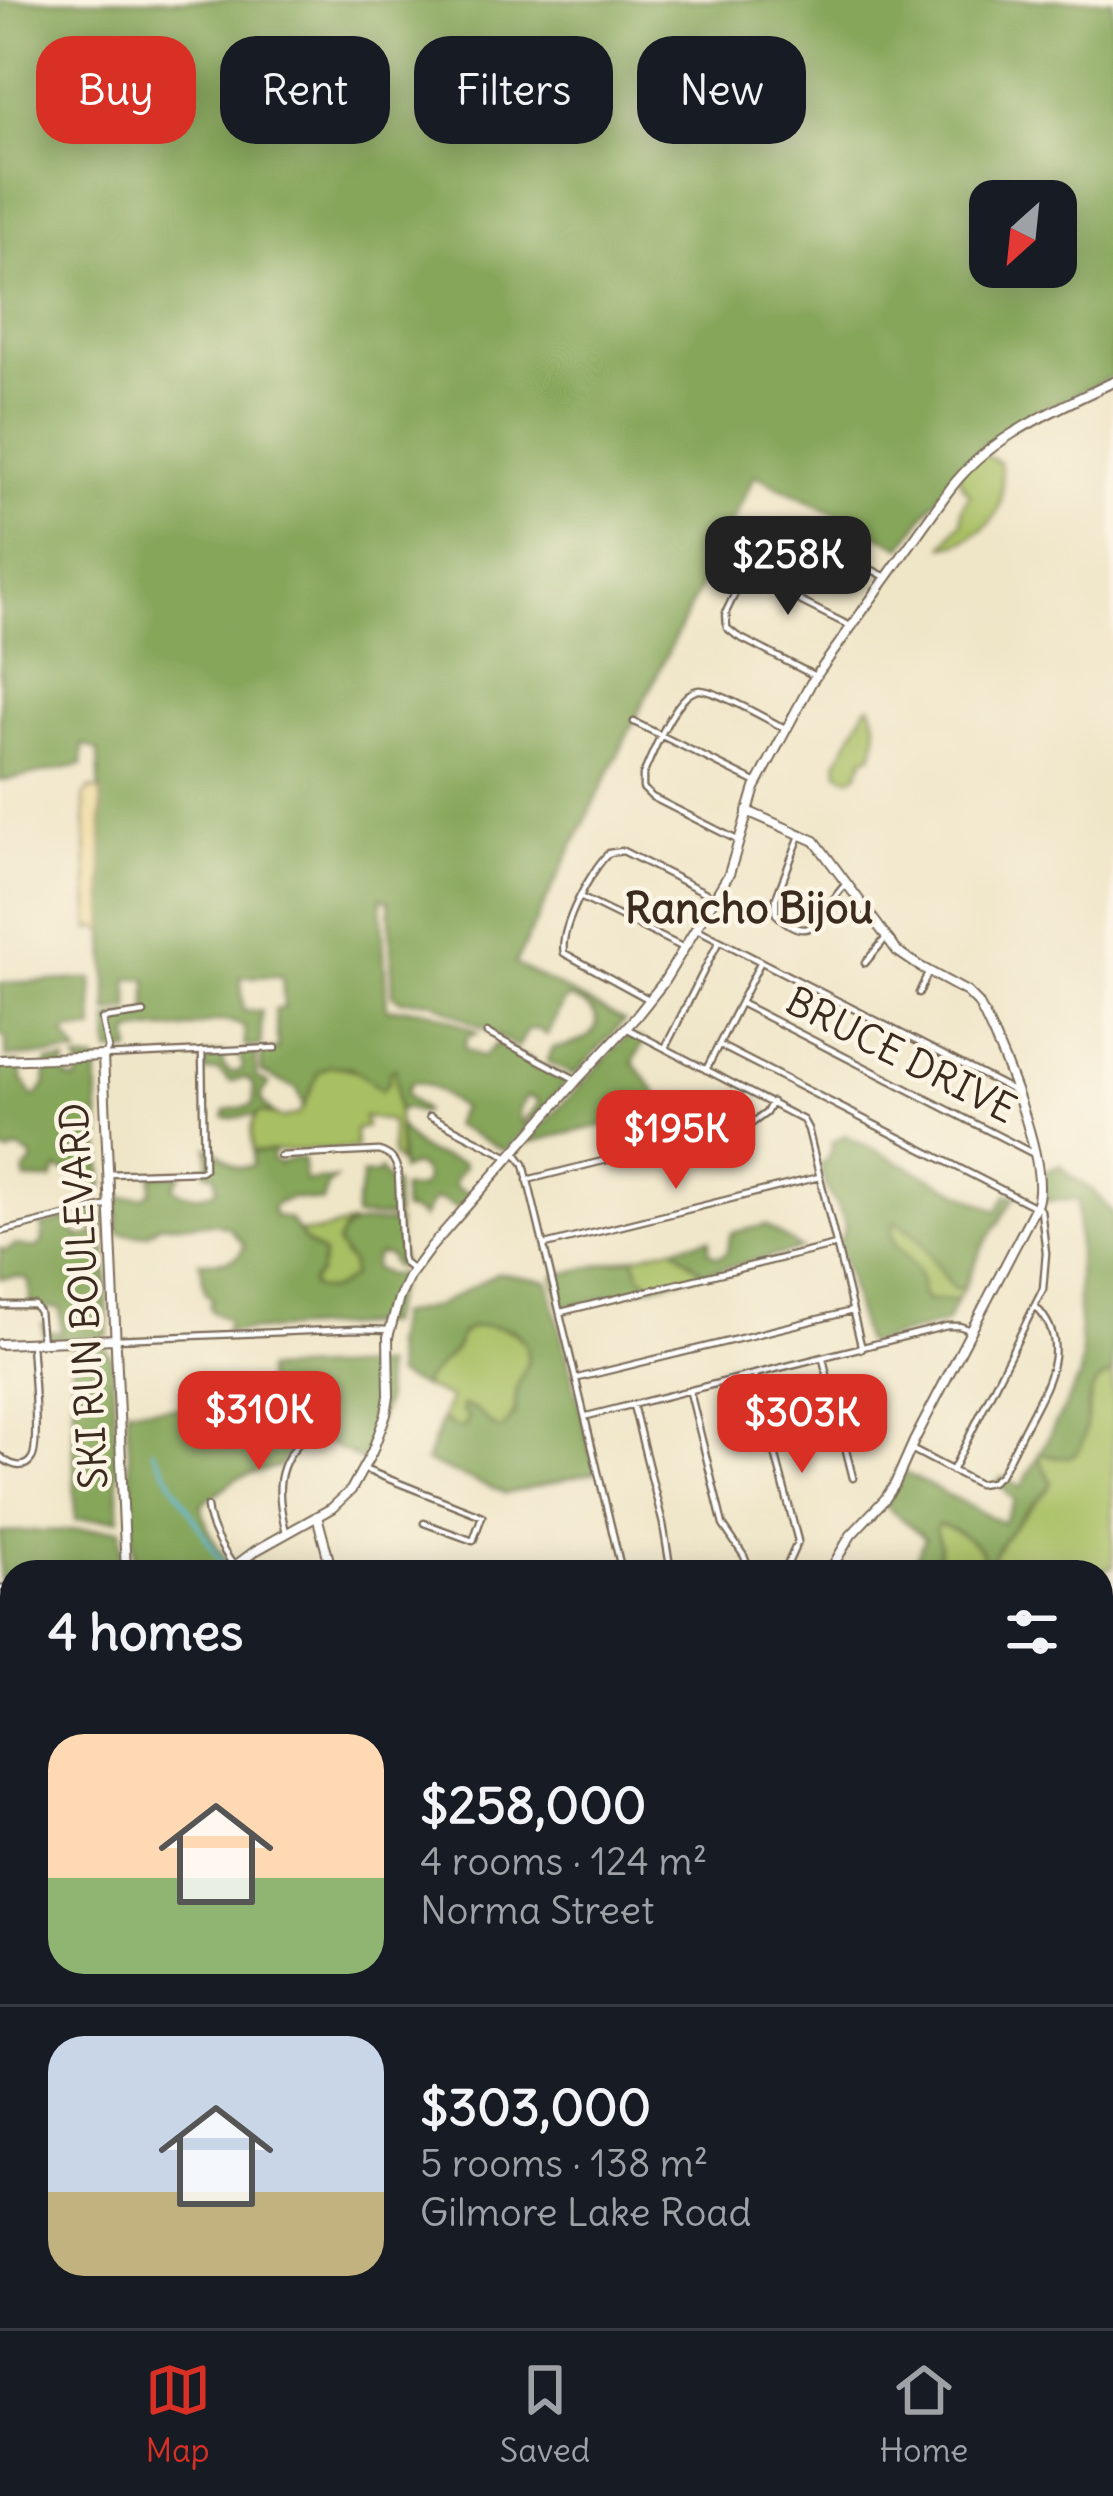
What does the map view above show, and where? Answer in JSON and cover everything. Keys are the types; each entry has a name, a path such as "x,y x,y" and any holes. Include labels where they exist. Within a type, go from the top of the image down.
{"street":[{"path":"244,1560 343,1499 364,1469 388,1404 389,1330 413,1270 650,1000 733,866 758,783 815,676 950,489 974,460 1009,435 1113,382"},
{"path":"815,676 727,628 726,612 766,534 779,527 794,530 886,577"},
{"path":"744,573 850,626"},
{"path":"740,842 667,806 643,788 644,775 683,697 698,690 786,729"},
{"path":"634,722 758,783"},
{"path":"747,811 819,844 903,956 978,1003 1037,1155 1041,1190 1036,1206 891,1491 851,1535 836,1560"},
{"path":"801,833 776,898 776,914 793,926 812,928 847,884"},
{"path":"650,1000 564,953 563,934 598,864 615,851 632,855 716,898"},
{"path":"582,898 684,948"},
{"path":"695,928 1015,1091"},
{"path":"865,963 886,938"},
{"path":"665,1048 719,941"},
{"path":"706,1070 760,963"},
{"path":"919,993 929,971"},
{"name":"BRUCE DRIVE","path":"740,1003 1037,1155"},
{"name":"SKI RUN BOULEVARD","path":"125,1560 103,1056 107,1049 102,1019 144,1013"},
{"path":"626,1028 799,1116 806,1124 862,1349"},
{"path":"487,1034 577,1080"},
{"path":"718,1045 1042,1213 1046,1273 1035,1306 952,1471"},
{"path":"0,1060 276,1048"},
{"path":"108,1174 201,1171 202,1051"},
{"path":"527,1180 751,1124 772,1102"},
{"path":"430,1116 522,1160 619,1560"},
{"path":"280,1156 379,1151 391,1157 398,1173 402,1257 413,1270"},
{"path":"543,1246 819,1177"},
{"path":"0,1232 110,1205"},
{"path":"559,1312 836,1245"},
{"path":"0,1305 34,1304 39,1312 34,1450 28,1464 19,1466 0,1456"},
{"path":"911,1449 978,1484 996,1478 1046,1385 1054,1360 1054,1336 1035,1306"},
{"path":"576,1378 852,1311"},
{"path":"586,1417 947,1327 971,1330"},
{"path":"0,1345 389,1330"},
{"path":"823,1359 853,1478"},
{"path":"755,1374 798,1541 789,1560"},
{"path":"689,1391 723,1525 746,1560"},
{"path":"633,1405 669,1560"},
{"path":"286,1532 278,1479 288,1456 308,1436"},
{"path":"364,1469 482,1516 473,1541 424,1523"},
{"path":"207,1507 208,1520 227,1560"},
{"path":"317,1516 329,1560"}],"green space":[{"path":"0,0 1113,0 1113,376 1035,414 981,449 948,483 902,547 755,475 515,964 624,1021 574,1075 547,1061 553,1048 589,1036 597,1021 585,1005 569,998 547,1035 528,1030 518,1047 431,1001 400,1000 393,995 389,901 381,897 387,1009 443,1016 477,1033 467,1037 464,1048 483,1057 497,1043 568,1080 535,1118 525,1119 537,1106 537,1099 526,1096 519,1120 531,1122 505,1151 453,1125 461,1108 427,1085 413,1082 406,1095 422,1113 398,1111 395,1068 382,1090 351,1067 329,1066 319,1072 304,1106 297,1089 261,1072 262,1052 278,1049 275,1009 284,1008 282,976 241,977 243,1011 261,1011 261,1046 245,1047 244,1027 220,1021 130,1033 131,1051 110,1052 108,1019 147,1016 147,979 128,979 130,1010 108,1012 98,751 83,744 82,765 0,781"},
{"path":"979,442 983,454 1000,463 999,509 979,531 944,546 962,522 962,508 970,494 955,462"},
{"path":"870,705 876,723 874,749 857,775 848,778 839,773 837,762"},
{"path":"92,979 94,1030 69,1030 65,1036 79,1054 6,1057 6,1038 0,1034 0,983"},
{"path":"628,1035 644,1041 633,1062 670,1110 526,1143"},
{"path":"256,1052 256,1077 269,1084 261,1094 262,1102 275,1115 224,1117 226,1110 251,1106 253,1084 245,1077 231,1082 217,1070 205,1072 205,1055 223,1053 223,1065 233,1073 243,1066 239,1053"},
{"path":"77,1061 96,1061 103,1187 87,1189 84,1177 57,1169 52,1180 26,1180 24,1173 33,1160 30,1155 18,1149 0,1151 0,1064 21,1064 22,1079 33,1097 45,1086 47,1062 66,1062 64,1072 76,1081 82,1073"},
{"path":"329,1066 355,1070 375,1086 396,1068 400,1165 392,1154 391,1121 364,1117 366,1127 355,1130 356,1148 253,1152 251,1130 257,1116 261,1112 283,1118 299,1114 319,1072"},
{"path":"399,1125 421,1149 463,1163 455,1187 470,1194 457,1208 438,1199 423,1218 403,1210 402,1188 419,1189 426,1180 413,1165 401,1170"},
{"path":"845,1135 997,1211 1007,1194 1015,1197 964,1287 954,1289 917,1236 892,1224 892,1241 917,1271 927,1301 957,1300 946,1323 864,1342 839,1241 845,1223 820,1166 831,1154 832,1143"},
{"path":"208,1147 239,1167 253,1165 253,1152 275,1152 272,1160 280,1164 303,1158 305,1181 335,1179 323,1202 292,1198 275,1204 272,1210 275,1216 290,1219 303,1240 323,1254 312,1287 328,1290 352,1277 351,1263 337,1244 346,1229 361,1223 397,1222 401,1267 393,1266 383,1254 374,1262 374,1268 388,1275 401,1274 386,1324 225,1332 228,1320 209,1306 212,1298 205,1292 199,1262 237,1256 244,1245 228,1227 215,1223 159,1225 147,1234 118,1233 117,1198 144,1197 151,1191 152,1175 181,1175 173,1187 189,1195 217,1189 215,1175 205,1172"},
{"path":"1061,1165 1113,1213 1113,1373 1098,1382 1090,1395 1080,1448 1060,1458 1040,1453 1080,1377 1082,1356 1078,1200 1044,1201 1044,1172"},
{"path":"380,1170 395,1185 396,1217 356,1217 362,1175"},
{"path":"105,1213 108,1334 44,1336 42,1322 48,1332 61,1333 60,1308 41,1308 30,1301 29,1280 0,1278 0,1248 36,1248 43,1242 42,1226 69,1219 76,1235 93,1235 96,1224 80,1216"},
{"path":"353,1223 342,1231 352,1277 328,1290 312,1287 323,1254 299,1232"},
{"path":"892,1223 922,1244 954,1289 964,1287 957,1300 928,1301 921,1293 917,1272 895,1244"},
{"path":"766,1225 801,1249 704,1273 673,1247 709,1239 709,1252 717,1257 726,1253 731,1233"},
{"path":"673,1247 704,1273 655,1285 641,1276 633,1257"},
{"path":"633,1257 641,1276 655,1285 568,1307 561,1302 554,1276"},
{"path":"498,1273 548,1281 596,1472 506,1494 426,1462 442,1419 464,1428 469,1418 462,1406 503,1429 515,1414 517,1387 528,1362 526,1346 511,1329 469,1328 423,1387 396,1376 392,1347 397,1315 436,1306"},
{"path":"485,1326 511,1331 526,1348 514,1411 503,1429 497,1429 463,1407 469,1418 464,1428 453,1427 442,1419 450,1398 423,1387 424,1380 457,1347 461,1334"},
{"path":"72,1345 103,1345 112,1359 119,1519 75,1520"},
{"path":"383,1366 385,1402 363,1461 315,1437 311,1429 301,1432 280,1466 237,1478 202,1504 207,1526 226,1560 133,1560 127,1408 266,1408 265,1370"},
{"path":"1113,1373 1113,1560 991,1560 1048,1489 1050,1481 1040,1453 1057,1457 1077,1449 1094,1385"},
{"path":"1038,1456 1051,1481 1048,1489 1004,1538 991,1560 980,1560 983,1554 975,1544 937,1524 938,1560 915,1560 925,1538 885,1506 905,1473 1003,1523 1015,1501 997,1482 1003,1477 1021,1488"},
{"path":"937,1524 963,1535 983,1554 980,1560 938,1560 940,1544"},
{"path":"120,1529 121,1560 0,1560 0,1532"}],"sand":[{"path":"91,788 101,792 105,933 97,927 90,930 84,796"}],"waterway":[{"path":"152,1449 220,1560"}],"district":[{"name":"Rancho Bijou","path":"749,908"}]}
